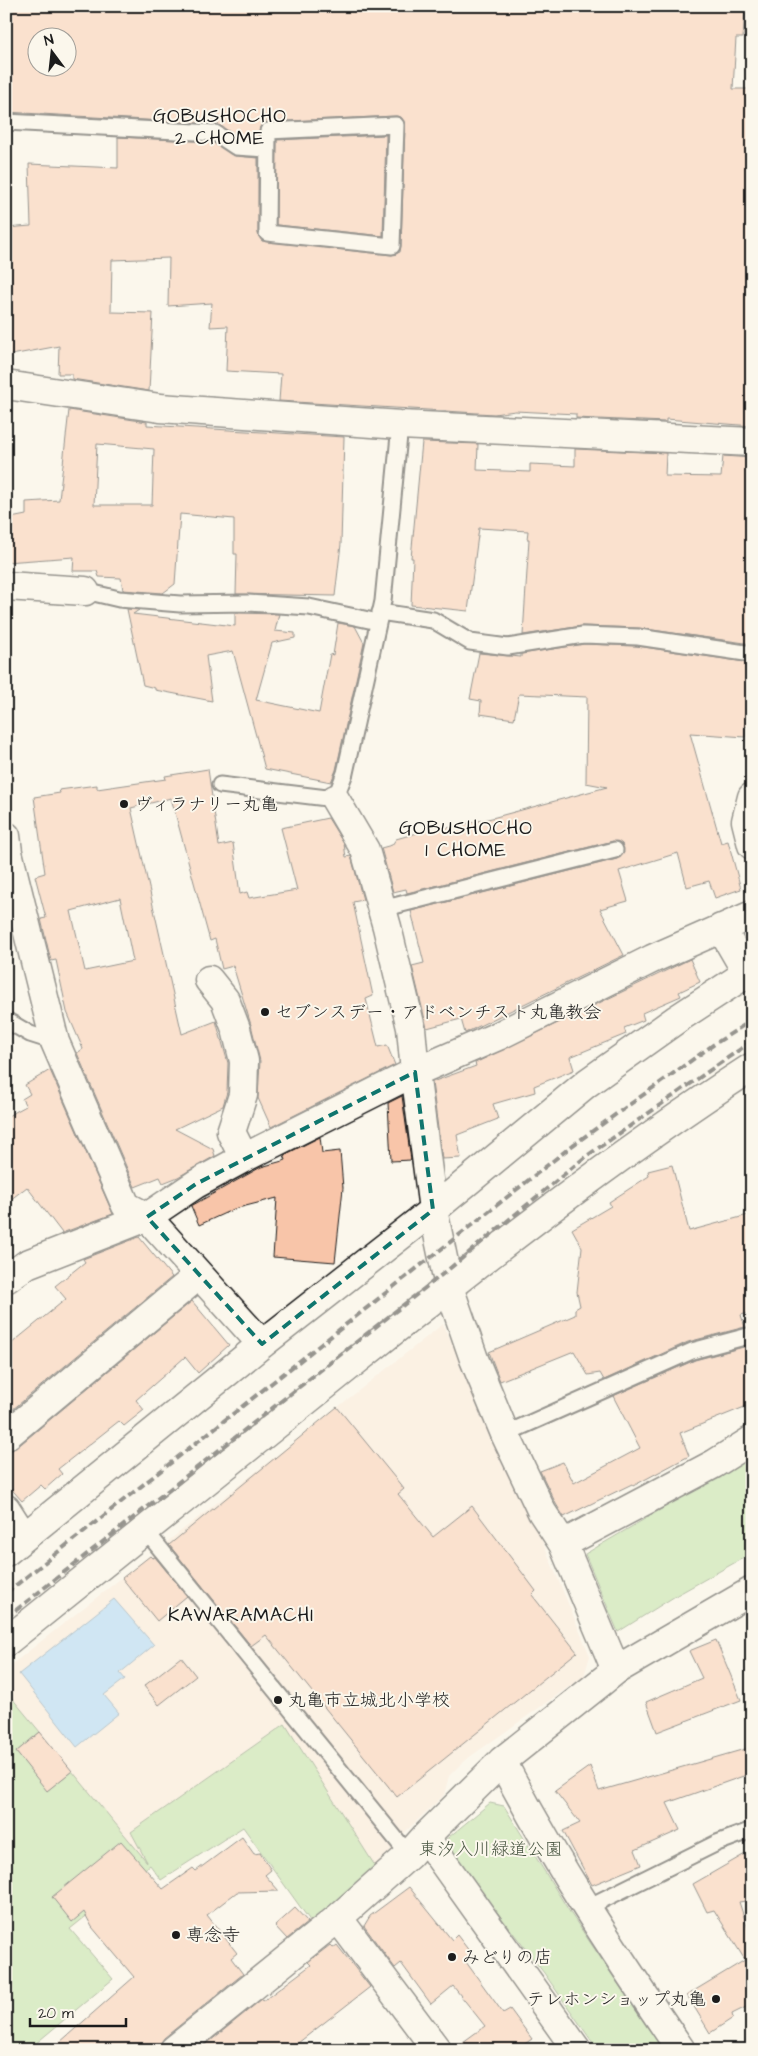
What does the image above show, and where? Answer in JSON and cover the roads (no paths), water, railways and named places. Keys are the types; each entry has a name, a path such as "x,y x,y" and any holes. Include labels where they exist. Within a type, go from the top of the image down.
{"street":[{"path":"6,385 160,408 400,425 752,442"},
{"path":"6,586 85,591"},
{"path":"752,797 746,820 752,845"},
{"path":"335,799 365,850 412,1028 415,1072 433,1210 449,1287 474,1359 505,1434 542,1512 563,1544 616,1670"},
{"path":"6,836 8,852 55,1042 126,1206 147,1217 262,1344"},
{"path":"6,1279 26,1264 147,1217 196,1184 244,1158 415,1072 498,1036 652,959 752,915"},
{"path":"6,1509 15,1544 262,1344 433,1210 587,1083 749,972 721,928"},
{"path":"209,980 226,1000 244,1061 243,1095 231,1132 244,1158"},
{"path":"6,1642 449,1287 579,1188 670,1122 752,1067"},
{"path":"6,1436 199,1275"},
{"path":"563,1544 714,1464 752,1440"},
{"path":"174,2050 338,1918 417,1846 502,1761 616,1670 752,1591"},
{"path":"502,1761 531,1818 586,1908 681,2050"},
{"path":"417,1846 578,2050"},
{"path":"338,1918 437,2050"}],"lane":[{"path":"6,122 215,133 236,147 266,149"},
{"path":"396,126 392,246 267,233 266,149 268,131 396,126"},
{"path":"220,785 335,799 345,773 383,601 400,425"},
{"path":"85,591 119,599 180,604 248,603 309,607 379,617 433,620 470,642 480,644 508,646 583,635 638,637 752,654"},
{"path":"382,910 615,850"},
{"path":"6,1020 30,1034 55,1042"},
{"path":"505,1434 692,1351 752,1335"},
{"path":"145,1530 417,1846"},
{"path":"586,1908 717,1843 752,1830"}],"water":[{"path":"114,1599 154,1645 120,1673 125,1679 104,1695 119,1713 77,1747 19,1674"}],"railway":[{"path":"6,1593 573,1145 713,1045 752,1020"},
{"path":"6,1618 449,1269 584,1158 752,1041"}],"place":[{"name":"ヴィラナリー丸亀","path":"124,804"},
{"name":"セブンスデー・アドベンチスト丸亀教会","path":"265,1012"},
{"name":"丸亀市立城北小学校","path":"278,1700"},
{"name":"専念寺","path":"176,1935"},
{"name":"みどりの店","path":"452,1957"},
{"name":"テレホンショップ丸亀","path":"716,1999"}],"district":[{"name":"GOBUSHOCHO 2 CHOME","path":"220,127"},
{"name":"GOBUSHOCHO 1 CHOME","path":"466,839"},
{"name":"KAWARAMACHI","path":"241,1615"}],"park label":[{"name":"東汐入川緑道公園","path":"491,1849"}]}
